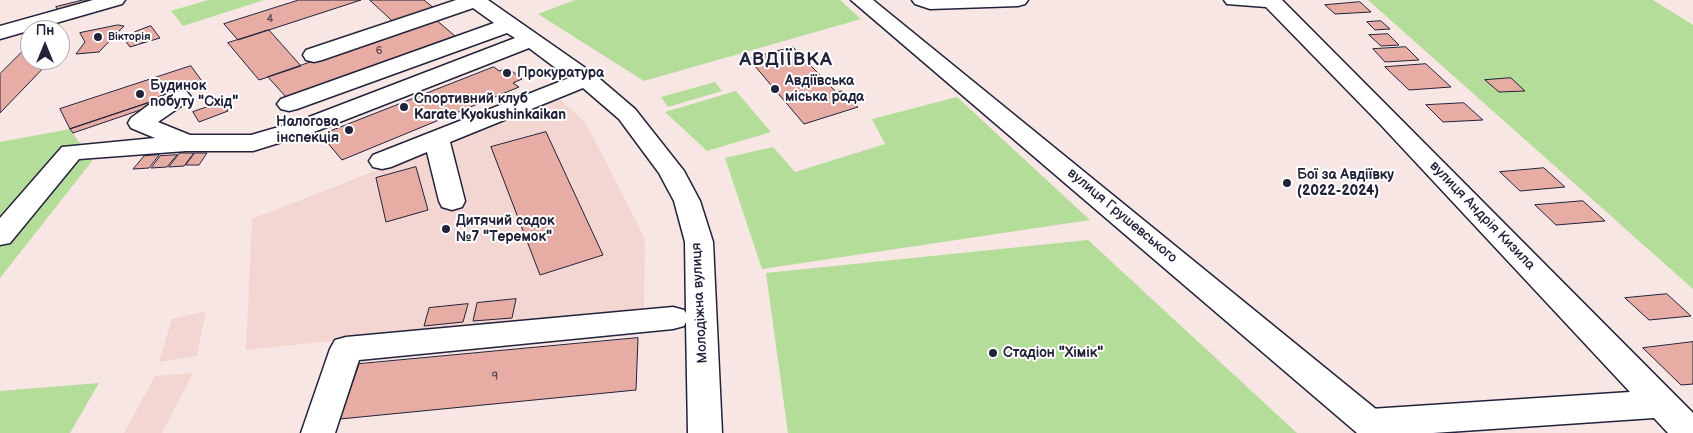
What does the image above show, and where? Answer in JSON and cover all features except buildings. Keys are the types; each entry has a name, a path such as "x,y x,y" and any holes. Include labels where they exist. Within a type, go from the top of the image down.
{"street":[{"path":"0,33 116,0"},
{"path":"314,55 475,0"},
{"name":"Молодіжна вулиця","path":"475,0 586,79 628,114 671,171 687,201 699,242 705,433"},
{"name":"вулиця Грушевського","path":"861,0 1376,428"},
{"path":"922,0 930,3 1018,0"},
{"path":"1234,0 1272,1"},
{"name":"вулиця Андрія Кизила","path":"1272,1 1389,119 1690,433"},
{"path":"289,104 519,32"},
{"path":"0,236 70,152 186,144 253,143 305,127 519,32"},
{"path":"382,161 586,79"},
{"path":"179,97 140,123 186,144"},
{"path":"437,140 452,201"},
{"path":"318,433 346,349 673,318"},
{"path":"1376,428 1663,404"}],"shaded area":[{"name":"Дитячий садок №7 \"Теремок\"","path":"559,99 586,123 645,239 644,308 246,350 252,219"},
{"path":"206,311 197,356 159,362 172,319"},
{"path":"193,373 162,433 124,433 155,376"}],"green space":[{"path":"208,0 264,0 183,26 171,11"},
{"path":"575,0 840,0 861,19 644,81 538,14"},
{"path":"1368,0 1653,0 1693,25 1693,289"},
{"path":"715,82 722,91 668,107 661,97"},
{"path":"736,91 771,132 707,151 665,112"},
{"path":"957,97 1090,220 762,269 725,158 773,147 795,172 885,144 872,119"},
{"path":"70,129 92,161 0,278 0,142"},
{"name":"Стадіон \"Хімік\"","path":"1088,240 1297,433 788,433 766,273"},
{"path":"99,383 70,433 0,433 0,391"}],"place":[{"name":"Вікторія","path":"98,37"},
{"name":"Прокуратура","path":"507,73"},
{"name":"Авдіївська міська рада","path":"775,89"},
{"name":"Будинок побуту \"Схід\"","path":"140,94"},
{"name":"Спортивний клуб Karate Kyokushinkaikan","path":"404,107"},
{"name":"Налогова інспекція","path":"349,130"},
{"name":"Бої за Авдіївку (2022-2024)","path":"1287,183"},
{"name":"Дитячий садок №7 \"Теремок\"","path":"446,229"},
{"name":"Стадіон \"Хімік\"","path":"993,353"}],"district":[{"name":"АВДІЇВКА","path":"786,60"}]}
